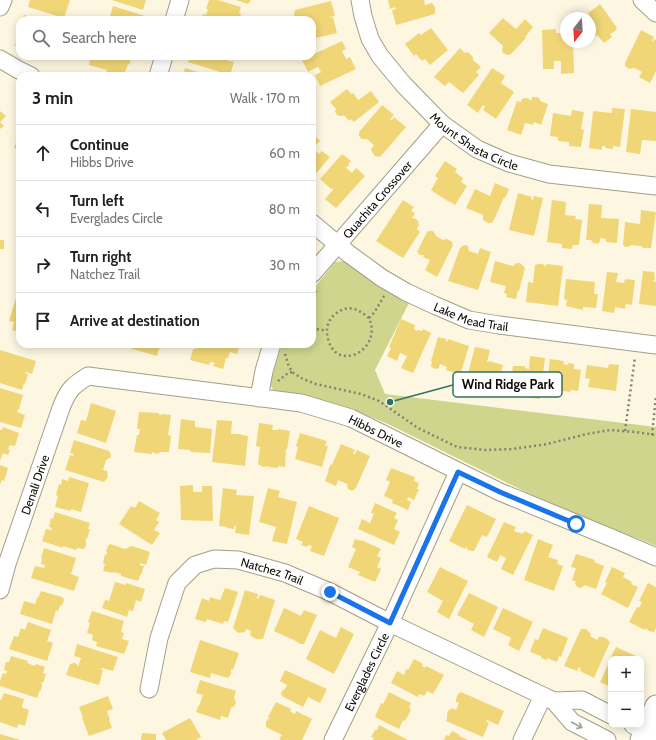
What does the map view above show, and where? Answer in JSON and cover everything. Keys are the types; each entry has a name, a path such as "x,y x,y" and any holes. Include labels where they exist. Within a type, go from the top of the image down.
{"main road":[{"path":"644,733 656,706"}],"street":[{"path":"0,7 3,0"},
{"path":"175,16 180,0"},
{"name":"Mount Shasta Circle","path":"360,0 370,39 380,56 403,84 442,124 477,149 509,163 549,174 656,186"},
{"path":"642,0 656,13"},
{"path":"0,59 23,72"},
{"path":"159,72 163,60"},
{"name":"Quachita Crossover","path":"317,279 338,245 442,124"},
{"name":"Lake Mead Trail","path":"316,226 382,278 406,292 469,320 656,345"},
{"path":"259,398 264,371 277,348"},
{"name":"Hibbs Drive","path":"77,384 88,376 301,403 351,418 500,492 619,541 656,558"},
{"name":"Denali Drive","path":"0,590 4,563 66,394 77,384"},
{"name":"Everglades Circle","path":"333,740 390,623 458,472"},
{"name":"Natchez Trail","path":"149,689 158,638 177,583 195,565 214,559 238,560 285,573 330,592 390,623 548,699 572,722 607,740"},
{"path":"522,740 548,699"},
{"name":"Natchez Trail","path":"548,699 582,700 608,713"}],"path":[{"path":"369,318 386,295 381,292"},
{"path":"345,308 355,309 369,318 372,329 370,339 361,352 348,356 341,355 329,344 327,337 329,322 333,316 345,308"},
{"path":"316,329 327,330"},
{"path":"279,348 292,372 303,379 316,384 361,394 380,401 418,428 457,447 485,450 513,449 547,444 610,430 656,436"},
{"path":"625,431 635,356 642,357"},
{"path":"275,384 283,376 292,372"},
{"path":"652,435 656,396"}],"green space":[{"path":"344,261 378,285 409,303 375,370 385,394 656,427 656,546 542,500 390,425 350,408 319,399 273,390 270,384 281,348 316,348 316,286 335,262"}],"building":[{"path":"30,0 70,0 65,16 57,16 28,7"},
{"path":"112,0 146,0 143,10"},
{"path":"209,0 218,0 241,7 239,13 241,14 240,16 202,16 203,14 206,15 208,9 206,9"},
{"path":"236,0 251,0 248,4"},
{"path":"388,0 424,0 425,5 432,3 435,7 435,14 396,25 392,10 396,9 395,7 390,9"},
{"path":"331,1 335,16 330,18 333,17 337,33 316,38 316,16 294,16 295,10"},
{"path":"600,4 617,28 610,34 612,37 604,43 596,36 596,12 589,12"},
{"path":"113,6 145,16 110,16"},
{"path":"503,18 516,29 525,19 533,27 525,37 526,38 511,54 508,55 503,53 503,46 489,33"},
{"path":"431,28 448,50 430,65 425,59 422,61 416,54 414,56 405,44 419,33 421,35"},
{"path":"556,29 556,33 560,33 560,48 573,48 574,73 561,74 561,61 554,61 554,69 543,69 542,30"},
{"path":"641,30 654,37 653,42 654,39 656,40 656,71 650,83 639,77 642,72 634,68 629,69 625,66 625,63"},
{"path":"342,41 346,49 342,51 346,59 350,57 356,69 320,86 316,77 316,74 321,72 318,67 308,72 302,60 316,60 316,53"},
{"path":"460,48 465,53 468,52 473,57 473,60 481,67 476,72 479,75 463,93 449,82 445,86 434,77"},
{"path":"90,60 131,60 125,72 106,72 107,70 89,65"},
{"path":"189,60 227,60 234,62 231,72 220,72 188,62"},
{"path":"185,68 198,72 184,72"},
{"path":"492,68 505,76 501,83 514,92 496,119 483,110 485,107 483,105 478,113 467,105"},
{"path":"347,89 351,94 353,93 358,100 371,91 379,102 354,122 351,119 349,121 344,115 338,116 335,112 336,109 330,102"},
{"path":"532,97 537,97 540,101 548,104 541,125 534,122 533,125 525,123 521,135 507,130 517,101 521,102 522,99 526,98 531,101"},
{"path":"382,105 394,115 390,119 392,120 394,117 406,127 380,157 375,156 371,149 374,145 367,139 362,139 359,136 359,132"},
{"path":"612,108 625,109 620,147 613,146 613,149 602,146 602,150 589,148 593,111 612,113"},
{"path":"631,109 656,112 656,141 642,140 640,154 626,152"},
{"path":"572,110 584,112 581,129 584,130 581,147 569,146 569,142 558,141 558,137 550,136 553,113 571,116"},
{"path":"0,111 6,116 0,122"},
{"path":"0,122 4,126 0,129"},
{"path":"316,137 320,141 316,145"},
{"path":"316,151 319,154 322,151 330,157 316,174"},
{"path":"342,154 351,161 347,167 345,167 352,173 356,168 365,176 336,208 325,199 333,190 332,188 331,189 320,179"},
{"path":"445,161 457,169 455,172 463,178 461,182 467,186 455,205 431,190 438,178 435,176"},
{"path":"495,183 509,189 494,220 491,223 488,223 483,220 483,215 466,208 475,189 490,196"},
{"path":"518,193 532,197 531,199 533,200 534,196 543,198 534,236 509,230"},
{"path":"403,200 414,207 411,211 415,213 412,218 418,221 419,225 417,229 420,232 403,258 376,241"},
{"path":"552,200 566,202 565,215 576,216 575,219 582,220 579,245 573,245 572,249 562,248 562,244 547,242"},
{"path":"589,204 602,205 601,218 619,219 617,243 606,242 606,239 600,238 598,244 593,243 591,240 586,240"},
{"path":"641,210 656,212 651,248 631,245 625,247 623,245 625,222 640,224"},
{"path":"433,231 436,236 443,240 447,239 452,242 453,245 437,277 425,270 430,260 417,252 427,232"},
{"path":"0,240 4,240 4,249 0,249"},
{"path":"464,245 468,246 469,251 478,254 480,248 491,252 478,290 448,281 460,248"},
{"path":"495,261 513,266 516,263 520,263 525,268 516,299 506,297 507,294 504,293 506,286 490,282"},
{"path":"543,264 546,267 546,264 563,266 558,306 526,302 528,282 533,283 535,265"},
{"path":"643,271 654,272 655,279 653,281 656,282 656,306 639,304"},
{"path":"607,272 618,273 616,282 624,283 625,279 635,280 632,305 626,304 625,309 615,307 614,313 602,311"},
{"path":"566,279 595,282 594,294 598,294 596,308 583,307 583,310 566,306 567,300 564,299"},
{"path":"16,298 16,331 12,330 14,322 9,321"},
{"path":"401,319 415,325 414,329 417,331 422,331 423,329 431,333 413,373 401,368 407,356 400,353 397,361 387,356 391,348 389,347"},
{"path":"438,337 446,339 447,342 448,339 469,346 460,375 446,370 447,367 440,364 439,368 436,369 431,366"},
{"path":"475,347 490,350 487,362 489,361 503,365 494,397 483,394 484,393 482,391 485,387 477,385 475,391 464,388"},
{"path":"129,348 161,348 159,349 157,356"},
{"path":"239,348 237,354 230,352 228,358 226,358 223,369 213,366 215,363 210,362 209,365 190,360 193,349"},
{"path":"0,350 36,361 32,374 25,373 28,374 22,390 0,383"},
{"path":"530,356 545,358 540,399 524,397 525,391 510,389 513,366 525,366 525,368 529,369"},
{"path":"550,359 564,361 563,364 574,364 574,369 581,370 578,391 571,390 570,392 549,389 551,376 548,376"},
{"path":"609,364 619,365 616,391 588,387 590,379 585,378 587,365 608,368"},
{"path":"0,388 23,395 17,412 25,415 21,428 0,422"},
{"path":"91,403 116,411 106,443 77,433 81,420 86,421"},
{"path":"139,412 171,415 168,435 171,436 169,452 161,452 157,454 152,452 152,454 134,452 137,435 139,435 140,429 137,429"},
{"path":"181,419 195,421 195,427 212,429 210,453 191,452 190,450 178,449"},
{"path":"217,420 232,421 231,434 248,436 245,466 212,462"},
{"path":"259,423 273,425 272,430 278,429 290,431 286,449 285,467 263,467 258,464 260,447 256,446"},
{"path":"3,427 19,433 15,446 10,445 8,455 3,453 0,461 0,430 2,430"},
{"path":"300,433 327,441 325,446 328,446 322,467 295,459 298,447 296,446"},
{"path":"74,440 109,451 111,455 110,458 106,460 103,470 107,471 108,477 104,482 65,470 70,455 73,456 74,454 70,453"},
{"path":"341,444 355,450 353,454 355,454 357,450 370,456 356,488 352,491 348,489 347,484 338,480 336,486 325,481 328,470 331,464 332,465"},
{"path":"0,465 8,468 4,481 2,480 0,485"},
{"path":"391,468 415,477 414,481 419,483 417,489 419,489 414,500 408,497 407,500 411,502 408,510 392,503 393,500 384,496 390,482 386,480"},
{"path":"69,477 89,483 81,512 55,507 59,484 61,485 62,479 68,481"},
{"path":"193,485 193,492 202,492 202,486 212,486 213,521 181,520 180,486"},
{"path":"223,488 237,490 236,495 254,496 249,535 235,533 236,526 234,526 234,529 219,526"},
{"path":"268,488 280,491 278,497 297,502 287,544 272,541 276,527 259,522"},
{"path":"139,501 160,513 156,520 159,522 154,530 160,533 152,545 119,524 131,506 135,508"},
{"path":"375,503 397,513 394,518 398,520 394,529 400,532 394,545 358,529 362,519 370,523 374,514 371,513"},
{"path":"467,505 496,519 487,537 482,535 474,551 468,550 466,547 465,549 449,541"},
{"path":"309,506 339,518 324,556 310,551 312,546 308,545 307,547 301,545 303,542 296,539"},
{"path":"55,512 90,523 88,529 90,529 87,539 86,538 86,545 84,549 77,548 76,550 63,546 63,548 42,541 46,529 51,530 52,528 49,527 51,518 53,519"},
{"path":"504,522 516,527 514,531 523,534 524,531 533,535 513,575 501,569 506,558 500,555 497,562 487,557"},
{"path":"355,539 361,540 381,549 377,556 381,558 377,567 381,569 375,582 358,575 360,572 348,567 356,549 352,547"},
{"path":"538,539 553,545 548,557 558,560 557,564 563,566 554,591 524,580"},
{"path":"110,544 125,549 132,546 150,552 146,565 140,563 140,565 144,566 138,581 121,576 121,574 103,571 105,554 107,555 106,551"},
{"path":"44,548 76,558 71,574 79,577 74,591 31,578 35,566 44,568 45,565 41,564 41,558"},
{"path":"576,554 595,560 594,562 604,566 596,589 584,585 580,588 576,586 576,582 572,580 576,568 571,567"},
{"path":"440,567 468,581 449,619 437,612 443,601 427,592"},
{"path":"612,567 625,573 623,577 632,582 631,584 638,587 628,608 601,594 607,583 605,582"},
{"path":"115,582 126,585 126,583 145,589 141,602 136,600 133,611 129,610 127,617 102,608 105,600 109,601"},
{"path":"648,583 656,587 656,628 654,632 649,631 646,628 645,630 629,622 637,607 639,608 642,602 639,601"},
{"path":"225,588 238,592 228,622 224,621 223,624 207,619 206,622 195,619 202,598 209,601 210,597 220,600"},
{"path":"245,590 258,594 257,599 260,595 275,600 263,639 254,638 250,635 251,631 246,629 245,632 239,633 233,628"},
{"path":"41,591 62,597 64,599 63,604 60,606 58,611 56,610 52,624 20,614 24,601 35,604"},
{"path":"469,593 498,607 484,637 471,630 474,624 457,615"},
{"path":"284,608 301,616 304,610 317,615 304,644 274,631"},
{"path":"503,608 533,622 519,651 508,645 511,638 493,629"},
{"path":"92,611 124,621 121,632 124,633 122,639 129,641 124,654 96,646 97,642 92,640 93,635 87,633 90,623 88,622"},
{"path":"28,622 51,630 47,641 53,643 47,661 9,649 14,636 18,637 21,628 25,630"},
{"path":"341,627 354,634 334,674 306,659 320,630 336,638"},
{"path":"543,628 568,638 561,657 559,656 557,662 547,658 547,660 541,658 541,656 530,652 535,639 538,640"},
{"path":"581,629 586,629 591,634 590,636 597,640 599,637 603,637 610,642 594,678 580,671 581,669 579,667 577,671 564,666"},
{"path":"200,640 239,653 233,670 231,669 231,674 228,678 211,673 210,678 190,672"},
{"path":"77,644 118,657 113,671 102,668 101,670 103,670 99,685 66,675 70,664 77,664 78,667 81,658 74,656"},
{"path":"616,647 636,656 612,656"},
{"path":"11,656 28,661 27,663 35,666 36,664 45,667 43,673 46,674 43,683 41,682 41,690 38,693 37,698 0,686 3,673 6,674 7,671 4,670 6,662 9,662"},
{"path":"414,659 423,664 422,666 425,668 426,666 444,675 433,694 427,691 424,696 419,694 418,697 391,683 397,671 404,675 406,669 408,670"},
{"path":"608,665 608,686 600,682"},
{"path":"285,670 327,689 320,703 308,697 303,707 282,696 281,693 287,685 280,681"},
{"path":"200,680 236,691 234,697 236,703 231,708 228,718 221,716 220,720 196,712 203,695 196,693"},
{"path":"389,692 411,703 409,708 411,710 405,721 403,720 399,729 375,717 381,703 383,704"},
{"path":"461,692 504,711 498,725 487,720 486,721 489,723 483,737 446,721 448,711 452,708 456,710 459,703 456,702 456,699 458,694"},
{"path":"4,693 24,699 22,707 29,710 25,726 18,724 17,728 0,722 0,700"},
{"path":"108,696 113,709 107,711 112,728 89,736 79,707"},
{"path":"276,702 291,709 290,711 295,714 296,711 312,719 302,740 281,740 279,739 282,735 266,727 266,722 270,718 268,717"},
{"path":"190,718 201,737 196,740 166,740 162,733"},
{"path":"379,725 408,740 373,740 374,738 371,737"},
{"path":"452,731 468,740 444,740 446,735 449,736"},
{"path":"142,733 156,734 156,740 141,740"},
{"path":"0,734 20,740 0,740"}],"place":[{"name":"Wind Ridge Park","path":"390,402"}],"route":[{"path":"330,592 390,623 458,472 500,492 576,524"}]}
